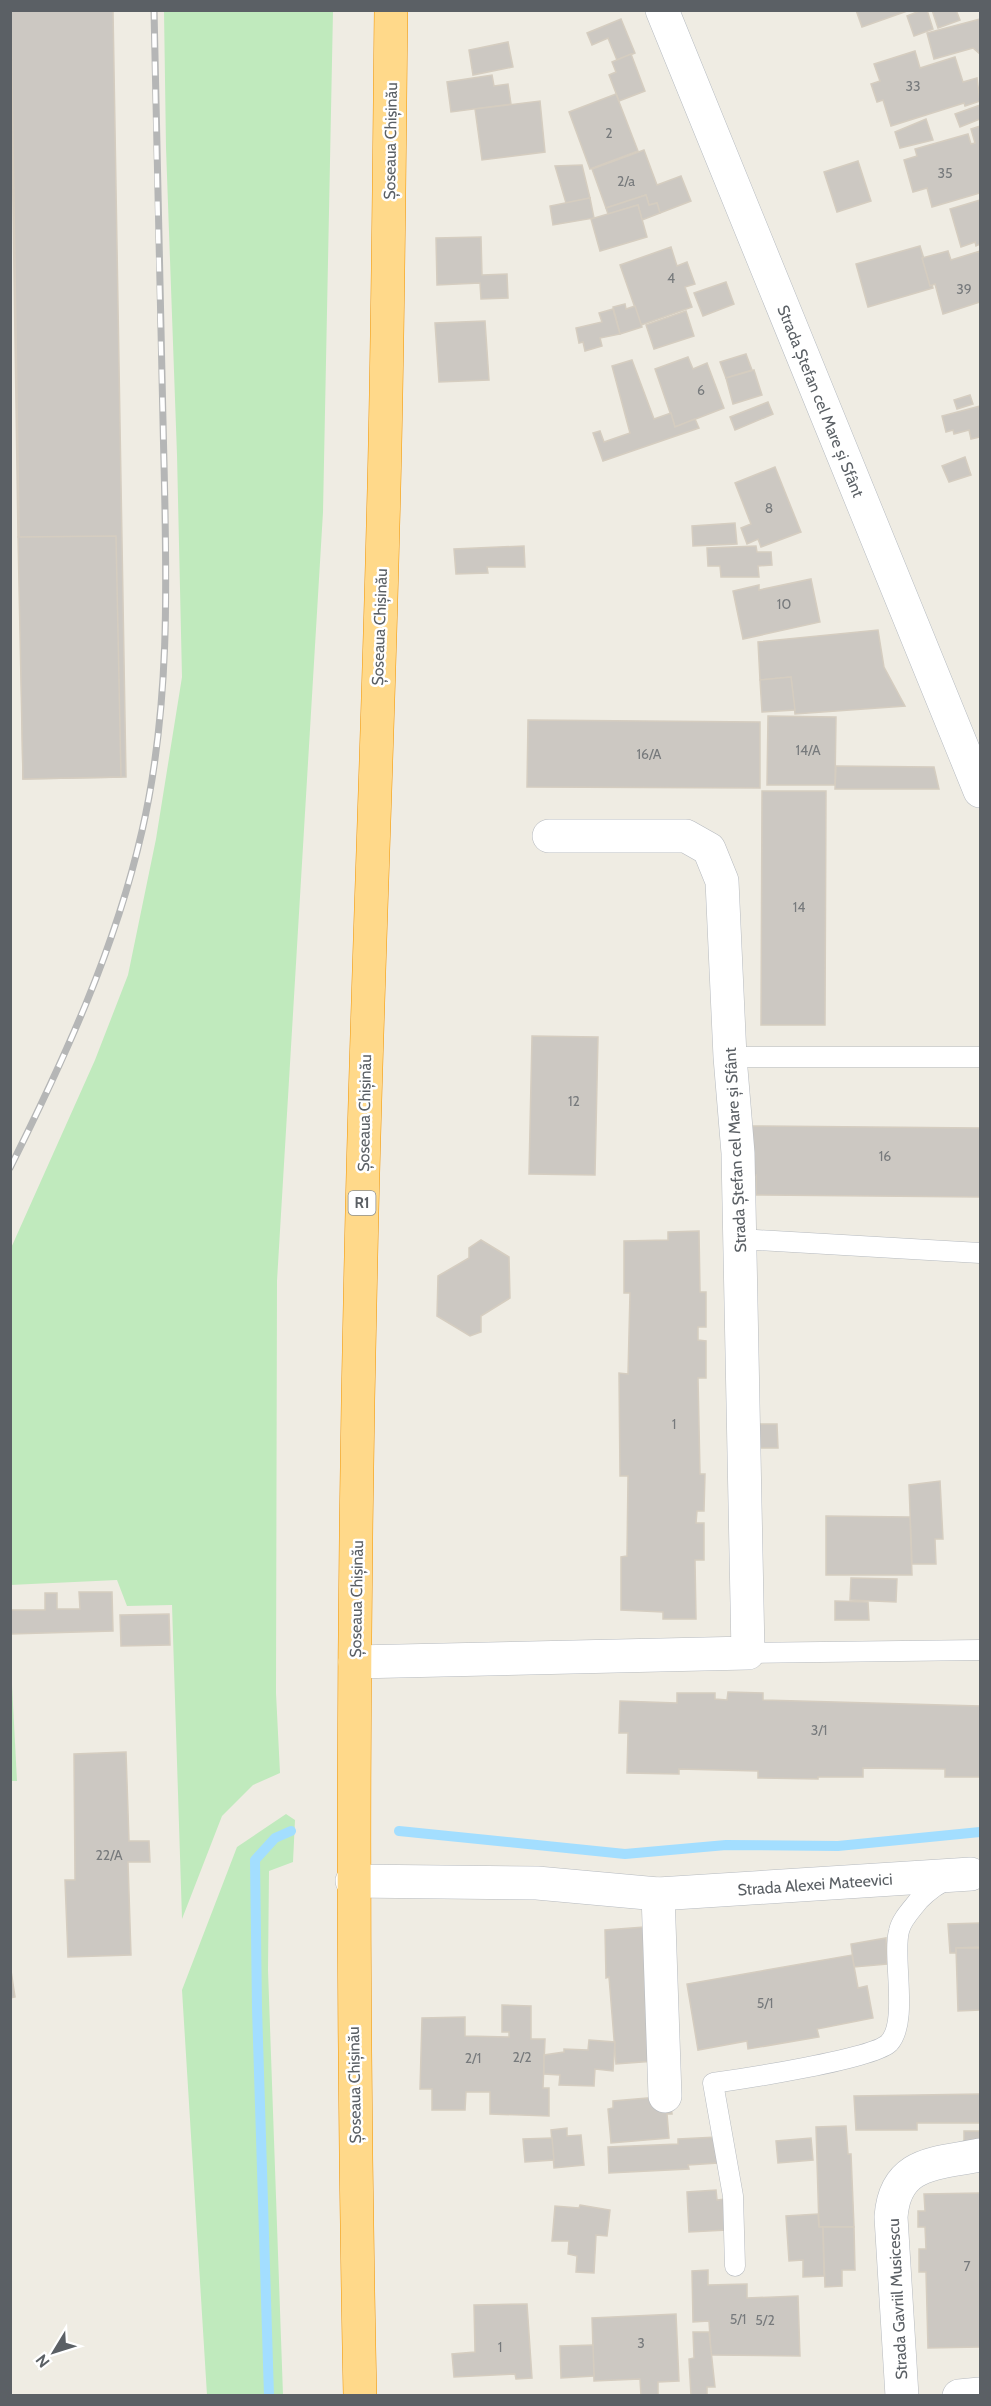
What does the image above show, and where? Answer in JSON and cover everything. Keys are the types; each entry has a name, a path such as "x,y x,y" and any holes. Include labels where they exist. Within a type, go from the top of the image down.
{"highway":[{"name":"Șoseaua Chișinău","path":"360,2396 353,2077 352,1881 361,1250 371,857 383,529 391,10"}],"street":[{"name":"Strada Ștefan cel Mare și Sfânt","path":"662,10 981,791"},
{"name":"Strada Ștefan cel Mare și Sfânt","path":"549,836 686,836 709,849 722,881 729,1057 738,1153 748,1653"},
{"path":"355,1662 748,1653"},
{"name":"Strada Alexei Mateevici","path":"352,1881 537,1883 658,1893 976,1874"},
{"path":"658,1893 664,2096"},
{"name":"Strada Gavriil Musicescu","path":"902,2396 891,2217 893,2195 904,2177 918,2168 981,2155"},
{"path":"959,2396 981,2394"}],"lane":[{"path":"729,1057 981,1057"},
{"path":"740,1239 981,1253"},
{"path":"748,1653 981,1650"},
{"path":"735,2266 733,2196 712,2083 752,2078 881,2050 891,2041 899,2007 899,1930 924,1895 942,1882 976,1874"}],"green space":[{"path":"164,11 333,11 323,512 277,1281 276,1693 280,1773 253,1785 222,1816 182,1919 172,1605 127,1606 117,1580 10,1585 11,1248 95,1060 128,975 156,839 182,677"},
{"path":"10,1647 17,1781 10,1781"},
{"path":"286,1814 295,1820 293,1862 269,1871 268,1970 283,2395 207,2395 182,1990 237,1847"}],"building":[{"path":"10,10 106,10 116,536 18,537"},
{"path":"11,10 113,10 126,777 23,779"},
{"path":"856,10 910,10 862,27"},
{"path":"927,10 933,29 914,36 907,16"},
{"path":"932,10 956,10 960,20 938,28"},
{"path":"621,19 635,53 617,60 608,38 592,45 587,33"},
{"path":"980,19 980,54 973,48 934,59 927,33"},
{"path":"508,42 513,67 473,75 469,50"},
{"path":"915,51 920,68 955,57 963,82 977,78 980,101 965,106 964,103 891,126 883,100 877,102 871,84 880,81 874,64"},
{"path":"631,54 645,91 619,101 609,75 616,72 612,62"},
{"path":"492,75 494,86 508,84 511,104 451,112 447,82"},
{"path":"616,94 638,151 590,169 569,112"},
{"path":"540,101 545,152 482,160 475,109"},
{"path":"980,105 980,119 960,127 955,114"},
{"path":"926,119 933,140 900,148 895,132"},
{"path":"980,126 980,193 932,207 927,188 913,192 904,160 917,156 915,149 968,134 971,144 975,143 971,129"},
{"path":"644,150 657,185 681,176 691,201 660,213 657,203 649,205 646,195 606,208 592,169"},
{"path":"858,161 871,201 837,212 824,172"},
{"path":"582,165 590,198 566,203 555,166"},
{"path":"646,195 649,205 657,203 660,213 642,220 638,205 608,214 606,208"},
{"path":"590,198 594,218 553,225 550,206"},
{"path":"980,200 980,244 976,246 975,242 961,247 950,209"},
{"path":"638,205 647,237 600,251 591,219"},
{"path":"481,237 482,275 507,274 508,298 481,299 480,283 437,285 436,238"},
{"path":"920,246 933,288 868,307 856,264"},
{"path":"671,247 677,266 687,262 695,284 685,287 692,307 641,325 620,265"},
{"path":"948,251 951,260 980,251 980,302 943,314 935,284 930,286 922,258"},
{"path":"726,282 734,304 703,316 694,293"},
{"path":"625,304 626,309 635,306 642,327 620,334 613,307"},
{"path":"613,309 620,334 600,338 602,346 585,351 583,342 579,343 576,328 602,322 599,313"},
{"path":"686,311 694,336 654,349 646,325"},
{"path":"485,321 489,380 439,382 435,323"},
{"path":"746,354 752,370 726,378 720,362"},
{"path":"688,357 693,369 707,363 724,408 675,427 655,369"},
{"path":"632,360 654,419 671,413 675,427 695,419 699,428 603,461 593,433 600,431 604,442 630,433 612,366"},
{"path":"754,370 762,395 733,404 726,378"},
{"path":"970,395 973,404 957,409 954,400"},
{"path":"768,402 773,414 735,430 730,417"},
{"path":"980,406 980,437 971,439 969,430 954,434 953,430 946,432 942,416"},
{"path":"965,457 971,475 949,482 942,466"},
{"path":"775,467 801,532 761,547 758,539 747,544 741,528 751,524 735,483"},
{"path":"735,523 737,544 693,546 692,526"},
{"path":"116,536 121,777 23,779 18,537"},
{"path":"524,546 525,567 487,567 488,573 456,574 454,549"},
{"path":"756,546 757,552 771,552 772,565 758,566 759,577 721,577 720,566 708,566 707,548"},
{"path":"811,579 820,622 743,639 733,591 759,585 759,590"},
{"path":"878,630 884,667 905,706 795,714 791,677 760,680 758,642"},
{"path":"791,677 795,710 762,712 760,680"},
{"path":"768,716 836,717 835,785 767,785"},
{"path":"528,720 760,722 760,788 527,787"},
{"path":"836,766 934,767 939,789 835,789"},
{"path":"762,791 826,791 825,1025 761,1025"},
{"path":"532,1036 598,1037 595,1175 529,1174"},
{"path":"752,1126 980,1128 980,1197 756,1195 756,1175 751,1175"},
{"path":"699,1231 700,1292 706,1292 706,1327 698,1327 698,1340 706,1341 706,1378 698,1378 700,1474 705,1474 704,1511 697,1511 696,1523 704,1523 704,1560 695,1560 696,1619 663,1619 663,1612 621,1610 621,1557 627,1556 628,1476 620,1476 619,1373 628,1374 630,1293 624,1293 624,1241 668,1240 668,1232"},
{"path":"481,1240 509,1257 510,1298 481,1316 481,1332 470,1336 437,1316 438,1276 469,1258 469,1248"},
{"path":"757,1424 777,1424 778,1448 757,1448"},
{"path":"940,1481 943,1539 935,1539 936,1564 912,1564 909,1485"},
{"path":"826,1516 910,1517 912,1575 826,1575"},
{"path":"851,1578 897,1579 896,1602 850,1600"},
{"path":"79,1592 112,1592 113,1631 11,1634 11,1610 45,1610 45,1593 57,1593 57,1609 80,1609"},
{"path":"835,1601 868,1602 869,1620 835,1620"},
{"path":"169,1614 170,1645 121,1646 120,1615"},
{"path":"728,1692 763,1693 763,1700 980,1706 980,1777 945,1777 945,1769 863,1768 863,1777 818,1777 818,1779 758,1778 758,1771 679,1769 679,1774 627,1773 628,1733 619,1733 620,1701 677,1703 677,1693 715,1693 715,1699 727,1700"},
{"path":"126,1752 129,1841 149,1841 150,1862 128,1862 131,1955 68,1957 65,1880 75,1880 74,1754"},
{"path":"980,1923 980,1947 956,1948 956,1953 950,1953 948,1924"},
{"path":"644,1927 655,2061 616,2064 609,1977 606,1978 605,1930"},
{"path":"886,1938 887,1964 854,1967 851,1944"},
{"path":"956,1948 980,1948 980,2010 958,2011"},
{"path":"852,1955 858,1988 867,1986 873,2018 817,2029 819,2037 748,2049 747,2041 698,2050 687,1984"},
{"path":"10,1964 15,1997 10,1998"},
{"path":"502,2005 531,2006 531,2039 545,2039 543,2088 549,2088 549,2116 490,2114 490,2092 466,2092 465,2110 432,2110 432,2089 420,2089 422,2018 465,2017 465,2036 509,2037 509,2032 502,2032"},
{"path":"589,2040 615,2042 613,2071 595,2069 594,2086 559,2085 560,2075 544,2074 544,2055 564,2052 564,2049 588,2050"},
{"path":"980,2094 980,2123 917,2123 917,2130 856,2130 854,2096"},
{"path":"670,2096 672,2114 667,2114 669,2138 611,2143 608,2109 613,2108 613,2101"},
{"path":"846,2126 848,2154 851,2154 854,2227 819,2227 816,2127"},
{"path":"567,2128 567,2136 581,2135 584,2165 554,2168 551,2130"},
{"path":"964,2131 980,2131 980,2148 964,2148"},
{"path":"717,2137 718,2163 688,2165 689,2169 609,2173 608,2147 678,2144 678,2139"},
{"path":"552,2138 554,2160 525,2162 523,2139"},
{"path":"811,2138 813,2160 778,2163 776,2141"},
{"path":"716,2190 717,2200 725,2199 727,2230 689,2232 687,2192"},
{"path":"980,2193 980,2347 928,2348 926,2272 919,2272 919,2249 926,2249 925,2227 918,2227 918,2211 925,2211 924,2194"},
{"path":"580,2205 610,2210 607,2236 596,2235 594,2273 576,2272 577,2256 568,2254 569,2241 552,2241 555,2206 579,2208"},
{"path":"818,2214 819,2227 823,2227 824,2276 803,2277 803,2260 789,2261 786,2216"},
{"path":"823,2227 854,2227 855,2270 842,2270 842,2286 825,2287"},
{"path":"708,2270 708,2285 747,2284 747,2298 798,2296 800,2356 711,2355 709,2321 693,2322 692,2271"},
{"path":"527,2304 532,2378 516,2379 515,2374 454,2377 452,2354 475,2352 474,2305"},
{"path":"676,2314 679,2381 658,2382 658,2396 641,2396 640,2379 594,2381 592,2318"},
{"path":"693,2332 709,2332 715,2387 707,2387 707,2396 691,2396 689,2359 694,2358"},
{"path":"593,2345 594,2376 561,2378 560,2346"}],"waterway":[{"path":"269,2396 257,2008 255,1860 275,1838 291,1831"},
{"path":"399,1831 625,1854 726,1845 838,1846 980,1832"}],"railway":[{"path":"10,1168 68,1045 118,919 142,831 159,729 166,575 154,10"}]}
